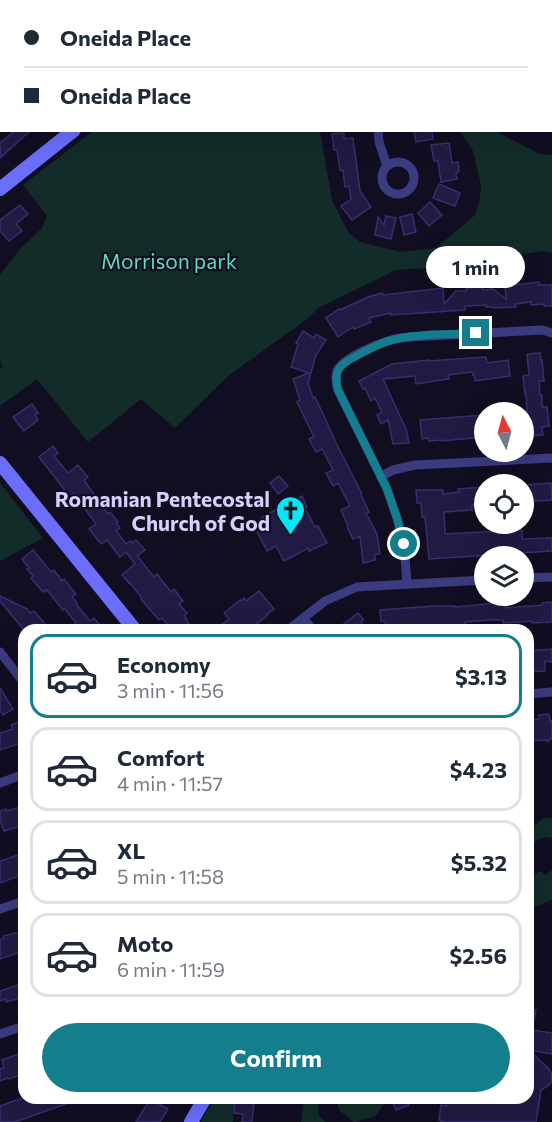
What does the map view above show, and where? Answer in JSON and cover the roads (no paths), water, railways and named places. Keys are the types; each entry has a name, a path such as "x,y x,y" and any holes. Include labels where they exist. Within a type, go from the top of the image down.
{"street":[{"path":"0,189 71,132"},
{"path":"378,132 387,166"},
{"path":"407,584 402,536 382,476 338,390 336,374 339,368 378,345 410,337 542,330 552,333"},
{"path":"382,476 393,470 415,465 552,458"},
{"path":"0,463 130,624"},
{"path":"534,577 552,576"},
{"path":"296,624 325,601 357,587 474,581"},
{"path":"303,618 308,624"},
{"path":"0,652 18,675"},
{"path":"534,693 552,692"},
{"path":"0,783 18,776"},
{"path":"0,909 18,903"},
{"path":"0,1034 18,1028"},
{"path":"191,1122 202,1104"}],"place":[{"name":"Romanian Pentecostal Church of God","path":"291,536"}],"park label":[{"name":"Morrison park","path":"169,260"}]}
